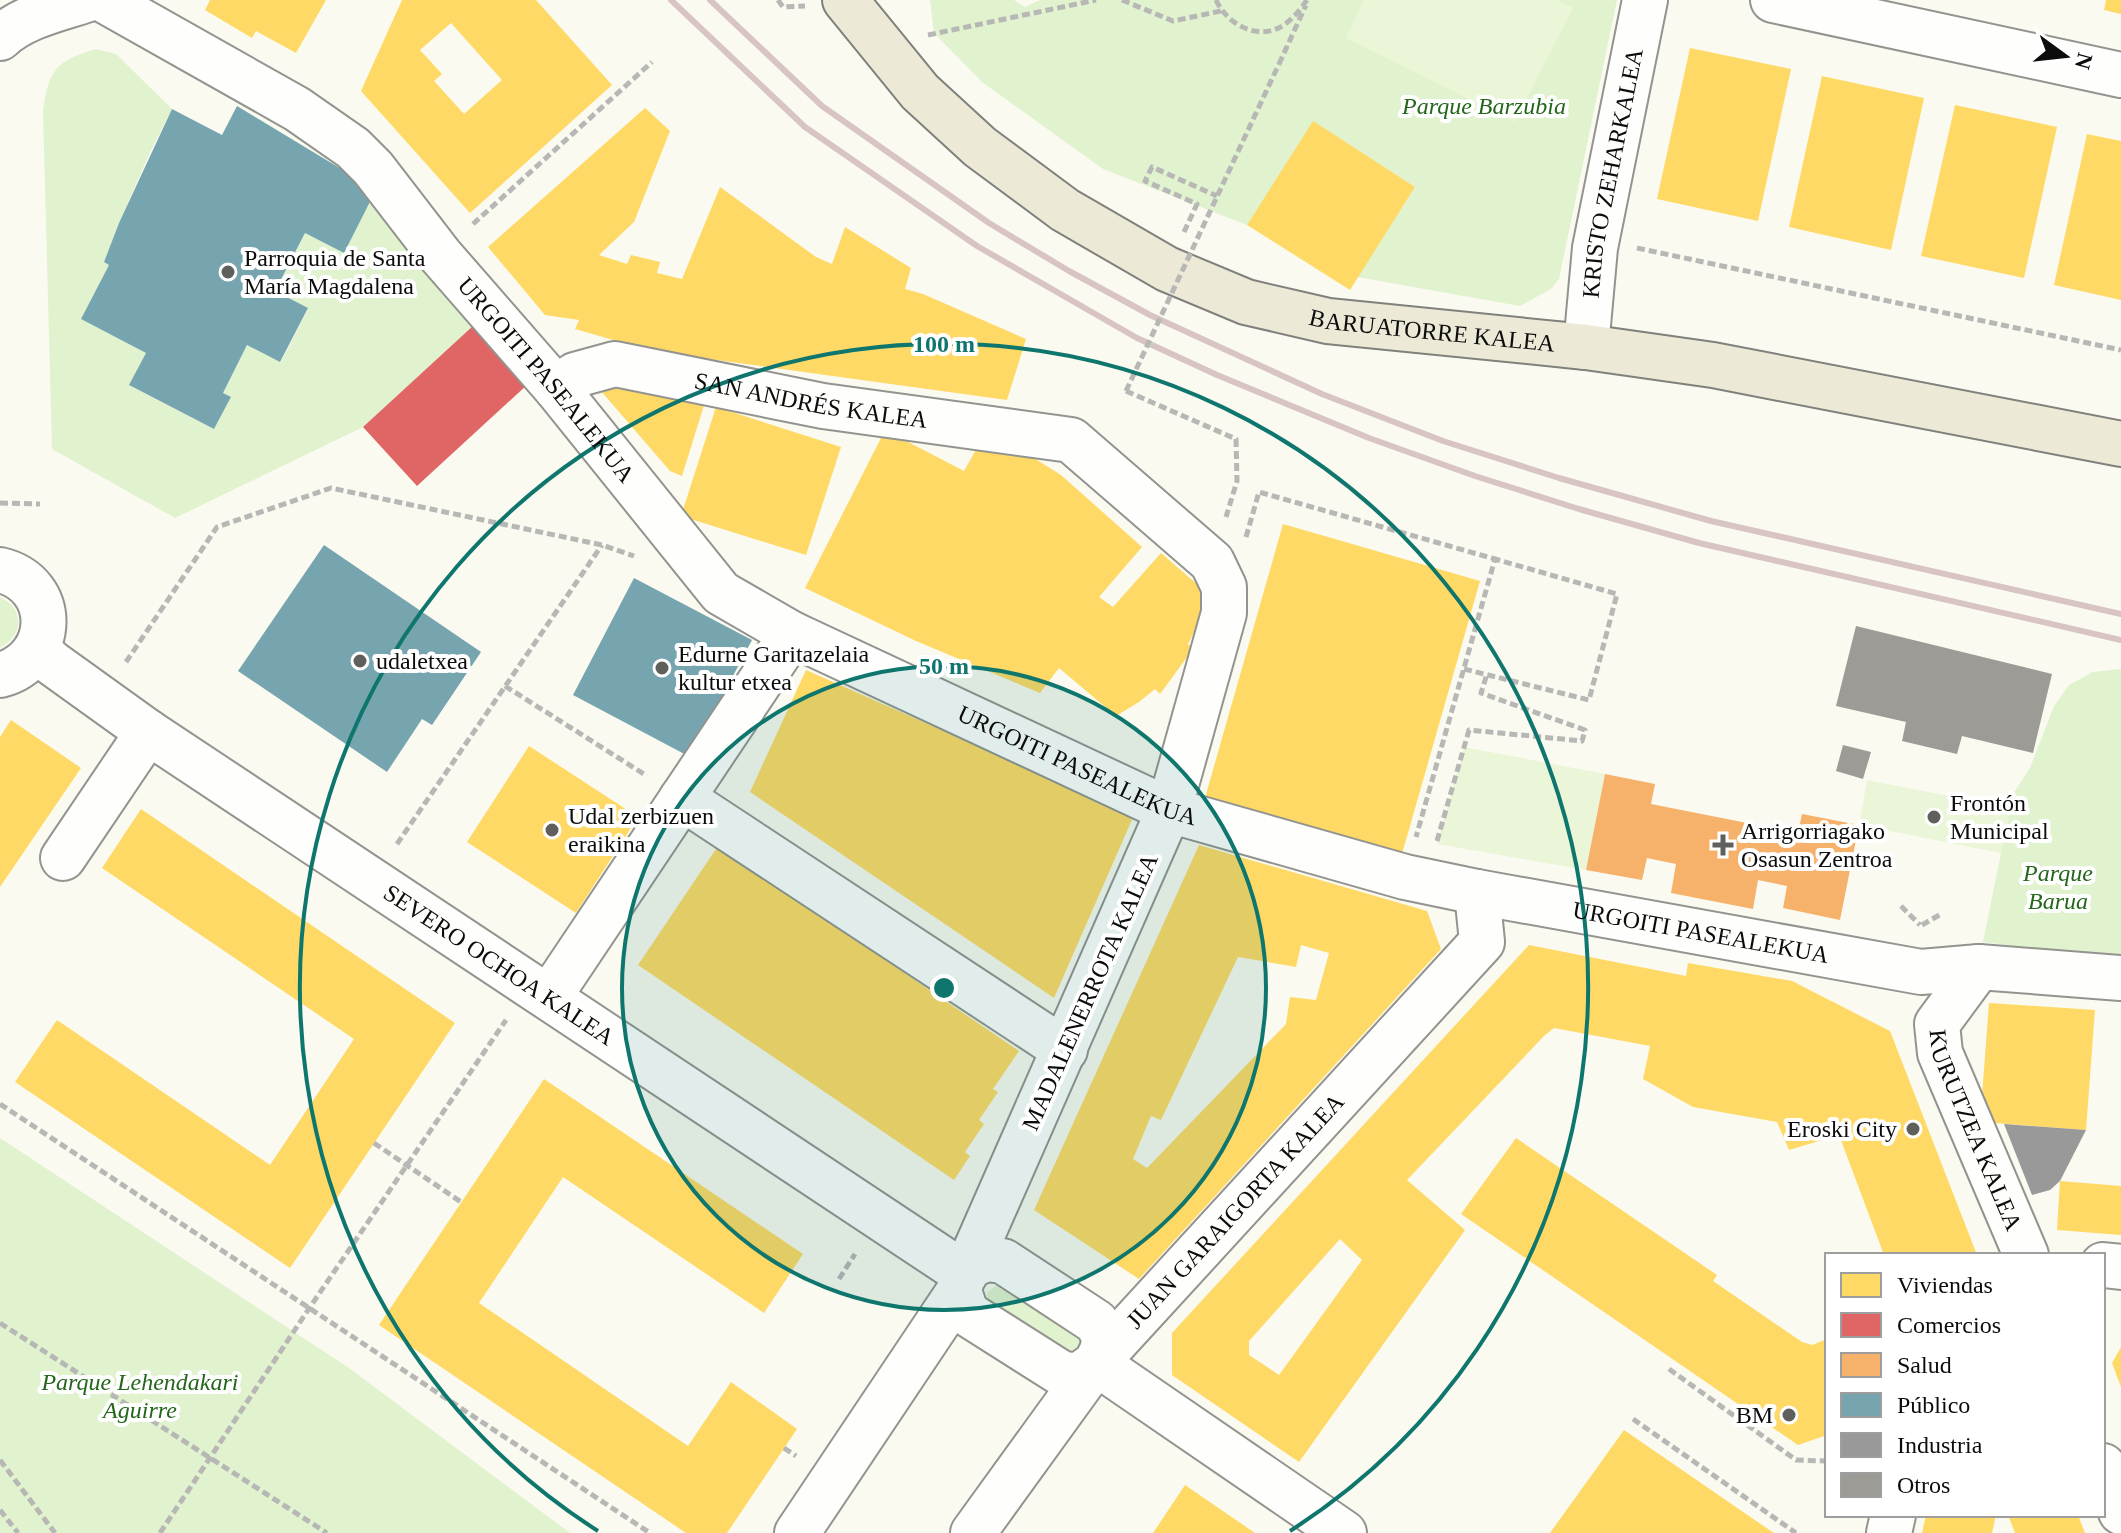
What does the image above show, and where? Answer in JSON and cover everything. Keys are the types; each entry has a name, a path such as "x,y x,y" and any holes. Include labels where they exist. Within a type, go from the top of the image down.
{"main road":[{"name":"BARUATORRE KALEA","path":"845,0 920,92 980,147 1065,210 1167,269 1246,302 1328,321 1586,347 1713,365 2121,444"}],"street":[{"path":"0,38 8,30 49,11 86,0"},
{"name":"URGOITI PASEALEKUA","path":"104,0 297,109 353,148 373,168 440,255 556,388 721,593 792,634 1169,810 1416,879 1921,972 1979,967 2121,978"},
{"name":"KRISTO ZEHARKALEA","path":"1586,347 1595,248 1645,0"},
{"path":"1773,0 2121,75"},
{"name":"SAN ANDRÉS KALEA","path":"556,388 575,375 615,364 823,406 1071,440 1212,562 1224,587 1224,613"},
{"path":"0,570 22,580 37,596 43,628 37,649 21,666 0,675"},
{"name":"MADALENERROTA KALEA","path":"962,1282 1169,810 1224,613"},
{"path":"539,990 682,798 792,634"},
{"name":"SEVERO OCHOA KALEA","path":"37,649 148,732 539,990 962,1282 961,1301 971,1316 1061,1373 1081,1374 1096,1363"},
{"path":"63,858 148,732"},
{"path":"682,798 1065,1050"},
{"name":"JUAN GARAIGORTA KALEA","path":"973,1533 1096,1363 1482,942 1477,892"},
{"name":"KURUTZEA KALEA","path":"1979,967 1937,1024 1940,1053 2025,1253"},
{"path":"797,1533 970,1266 986,1259 1003,1261 1096,1322 1104,1341 1096,1363 1344,1533"},
{"path":"2105,1471 2121,1512"}],"path":[{"path":"778,0 783,7 805,6 811,0"},
{"path":"880,45 1096,0"},
{"path":"1122,0 1173,21 1221,11"},
{"path":"1216,0 1221,11 1232,22 1245,30 1260,32 1275,30 1289,22 1307,0"},
{"path":"1237,481 1236,439 1126,391 1307,0"},
{"path":"440,255 652,62"},
{"path":"1197,204 1145,181 1152,167 1217,196"},
{"path":"1595,248 1640,248 2121,350"},
{"path":"102,697 217,527 331,488 602,545 373,880"},
{"path":"1246,537 1259,492 1617,594 1589,700 1464,669"},
{"path":"0,503 40,504"},
{"path":"1416,879 1464,669 1495,559"},
{"path":"1416,879 1469,730 1582,741 1585,730 1481,693 1487,674"},
{"path":"505,686 682,798"},
{"path":"1901,906 1920,926 1941,914"},
{"path":"160,1533 407,1164 539,990"},
{"path":"0,1104 650,1533"},
{"path":"374,1143 461,1202"},
{"path":"0,1323 327,1533"},
{"path":"1669,1369 1796,1460 1825,1461"},
{"path":"1633,1419 1796,1533"},
{"path":"0,1460 55,1533"},
{"path":"0,1510 18,1533"}],"green space":[{"name":"Parque Barzubia","path":"930,0 1014,0 1025,7 1040,0 1617,0 1559,279 1551,289 1520,306 1357,277 1415,187 1313,122 1247,225 1103,169 982,82 934,33"},
{"path":"1364,0 1558,0 1573,8 1515,122 1346,38"},
{"path":"96,49 116,54 172,109 119,223 104,262 109,265 81,319 146,353 130,386 214,429 231,397 223,393 247,345 281,362 308,309 275,291 305,233 344,253 376,190 474,325 363,427 175,518 52,449 43,111 48,86 56,69 71,58"},
{"path":"0,597 14,608 18,622 14,636 0,648"},
{"name":"Parque Barua","path":"2121,669 2121,955 2061,952 1983,942 2013,794 2030,768 2054,706 2069,685 2093,672"},
{"path":"1464,747 1605,774 1586,870 1437,844"},
{"name":"Frontón Municipal","path":"1867,780 2010,808 2001,853 1859,825"},
{"name":"Parque Lehendakari Aguirre","path":"0,1138 349,1368 570,1533 0,1533"},
{"path":"997,1285 1003,1285 1080,1337 1079,1348 1072,1354 1064,1353 987,1300 987,1292"}],"building: Viviendas":[{"path":"210,0 326,0 296,53 256,31 252,38 205,10"},
{"path":"402,0 536,0 612,85 470,213 361,91","holes":["451,23 502,80 464,114 434,81 442,74 420,50"]},
{"path":"2106,0 2121,0 2121,14 2104,10"},
{"path":"1690,48 1791,69 1758,221 1657,199"},
{"path":"1822,76 1924,98 1891,250 1789,227"},
{"path":"1955,105 2057,127 2024,278 1921,256"},
{"path":"645,108 670,131 634,222 599,255 627,264 631,255 660,262 657,273 682,279 720,187 816,257 832,264 845,227 911,268 905,289 1026,339 1007,400 652,351 575,329 579,320 545,315 488,247"},
{"path":"1313,121 1415,187 1350,290 1247,225"},
{"path":"2087,134 2121,141 2121,300 2054,285"},
{"path":"609,375 705,402 682,476 670,471 601,391"},
{"path":"716,407 841,447 806,555 681,516"},
{"path":"885,430 964,471 982,439 1003,439 1061,475 1142,547 1099,597 1113,607 1161,553 1206,592 1200,620 1188,644 1193,649 1160,694 1155,689 1116,716 1059,668 1040,693 916,641 805,588"},
{"path":"1283,524 1480,581 1402,854 1205,798"},
{"path":"806,670 1134,815 1054,998 750,792"},
{"path":"11,720 81,768 0,887 0,737"},
{"name":"Udal zerbizuen eraikina","path":"529,746 638,817 576,913 467,842"},
{"path":"141,809 455,1023 290,1268 15,1082 57,1020 270,1165 354,1039 102,868"},
{"path":"1199,845 1427,911 1441,949 1139,1279 1034,1210","holes":["1301,945 1329,953 1316,1000 1290,997 1286,1024 1147,1168 1133,1159 1151,1116 1161,1120 1238,957 1296,967"]},
{"path":"718,846 1019,1051 993,1089 998,1092 979,1120 984,1124 965,1152 970,1156 954,1180 638,965"},
{"path":"1529,945 1686,976 1688,963 1792,981 1890,1031 1976,1253 1883,1253 1839,1135 1789,1150 1777,1122 1693,1107 1643,1079 1650,1046 1554,1028 1407,1180 1465,1230 1299,1462 1172,1375 1172,1333","holes":["1340,1239 1362,1260 1279,1375 1249,1355 1249,1341"]},
{"path":"1989,1003 2095,1010 2086,1130 1980,1122"},
{"path":"544,1079 803,1254 764,1313 563,1177 479,1303 688,1446 731,1382 797,1429 727,1533 686,1533 379,1325"},
{"path":"1516,1138 1717,1275 1713,1281 1802,1342 1812,1345 1825,1340 1825,1436 1798,1445 1461,1214"},
{"path":"2060,1181 2121,1186 2121,1235 2057,1230"},
{"path":"2121,1347 2121,1387 2112,1363"},
{"path":"1624,1430 1746,1514 1774,1533 1550,1533"},
{"path":"1185,1485 1255,1533 1153,1533"},
{"path":"1926,1517 1996,1517 1992,1533 1922,1533"},
{"path":"2009,1517 2079,1517 2085,1533 2015,1533"}],"building: Comercios":[{"path":"474,325 528,384 417,486 363,427"}],"building: Salud":[{"name":"Arrigorriagako Osasun Zentroa","path":"1605,774 1655,784 1651,804 1798,833 1802,814 1859,825 1840,920 1783,908 1787,886 1758,880 1753,909 1671,893 1676,864 1647,858 1642,880 1586,870"}],"building: Público":[{"name":"Parroquia de Santa María Magdalena","path":"237,106 376,190 344,253 305,233 275,291 308,308 280,362 247,345 223,393 231,397 214,429 129,385 146,353 81,319 109,265 104,262 119,223 172,109 222,135"},
{"name":"udaletxea","path":"324,545 481,652 432,725 422,719 387,772 238,671"},
{"name":"Edurne Garitazelaia kultur etxea","path":"634,578 752,640 690,757 573,695"}],"building: Industria":[{"path":"2004,1124 2086,1130 2060,1181 2050,1190 2032,1195"}],"building: Otros":[{"path":"1856,626 2052,674 2033,753 1962,736 1957,754 1902,741 1906,722 1836,706"},
{"path":"1843,745 1871,752 1863,779 1836,771"}],"railway":[{"path":"671,0 805,127 977,246 1137,338 1217,375 1369,438 1579,509 1699,543 2121,640"},
{"path":"710,0 822,106 989,223 1150,315 1322,394 1443,441 1711,521 2121,614"}],"place":[{"name":"Parroquia de Santa María Magdalena","path":"228,272"},
{"name":"udaletxea","path":"360,661"},
{"name":"Edurne Garitazelaia kultur etxea","path":"662,668"},
{"name":"Frontón Municipal","path":"1934,817"},
{"name":"Udal zerbizuen eraikina","path":"552,830"},
{"name":"Arrigorriagako Osasun Zentroa","path":"1723,845"},
{"name":"Eroski City","path":"1913,1129"},
{"name":"BM","path":"1789,1415"}]}
